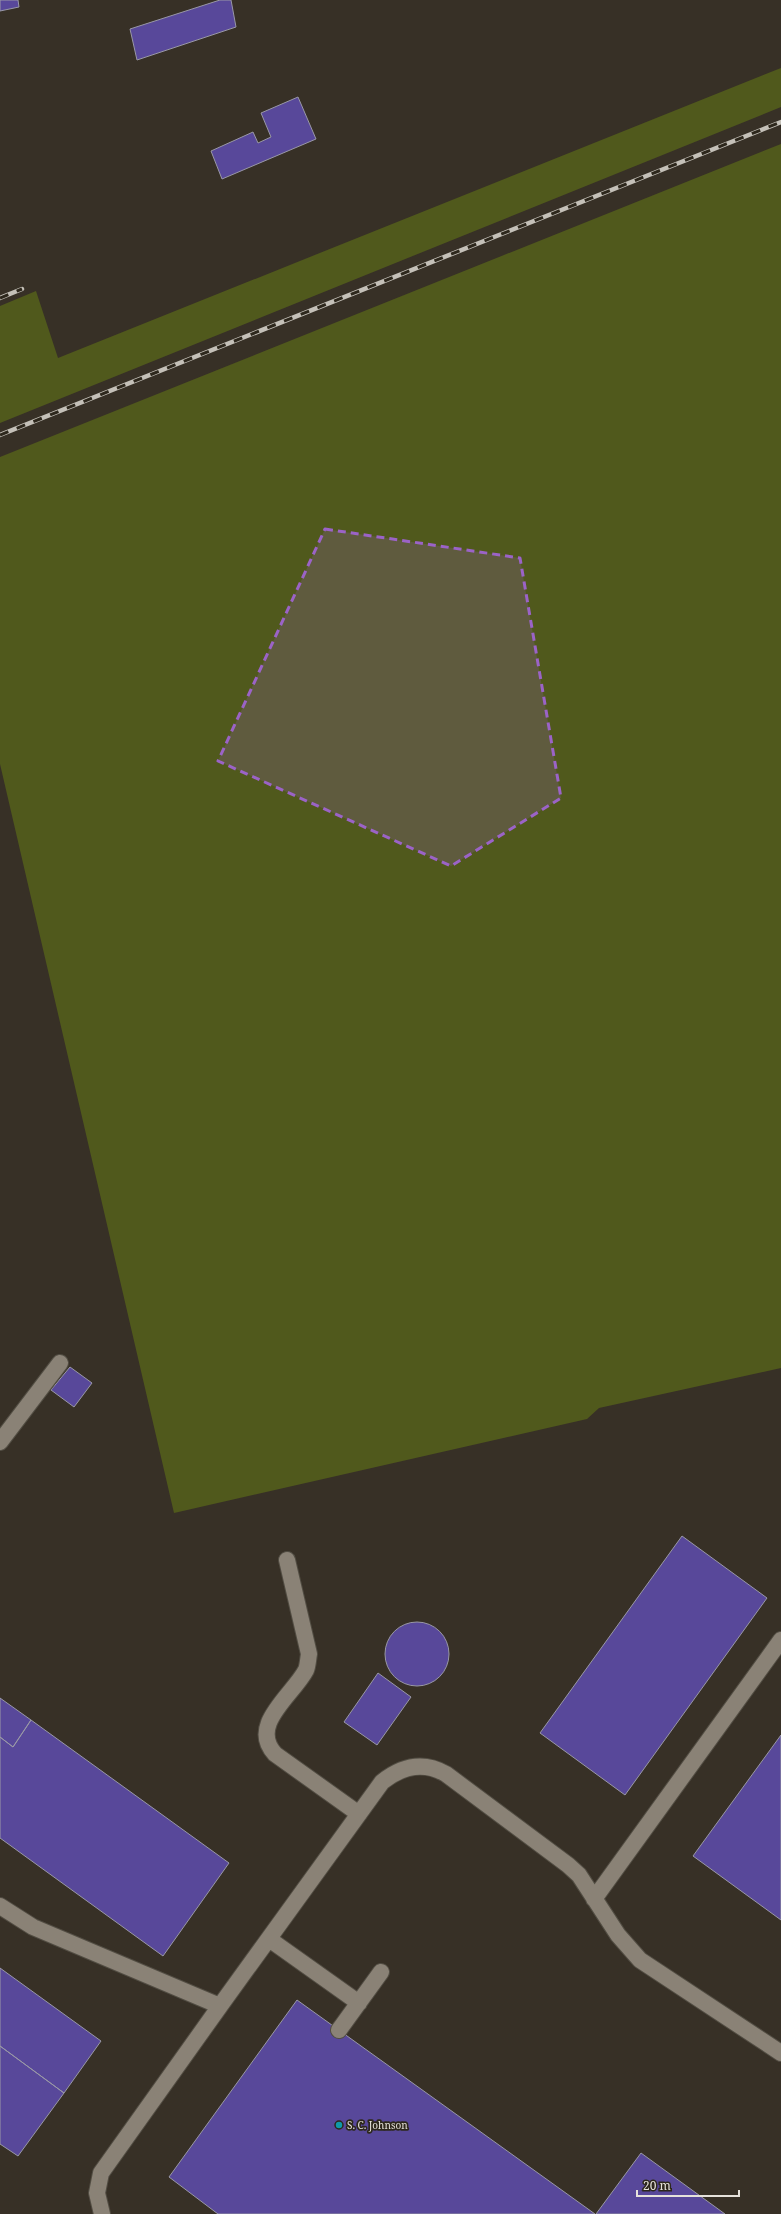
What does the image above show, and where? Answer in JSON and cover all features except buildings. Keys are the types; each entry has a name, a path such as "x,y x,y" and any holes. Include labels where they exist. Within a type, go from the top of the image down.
{"lane":[{"path":"0,1442 60,1364"},
{"path":"287,1560 307,1641 308,1657 306,1670 268,1722 267,1742 275,1754 359,1814"},
{"path":"594,1899 781,1640"},
{"path":"102,2214 97,2193 101,2173 382,1782 401,1769 423,1765 440,1770 568,1865 579,1875 618,1936 640,1960 781,2054"},
{"path":"0,1906 33,1927 220,2006"},
{"path":"269,1939 359,2003"},
{"path":"339,2030 381,1972"}],"highlighted area":[{"path":"325,529 520,558 561,798 451,866 218,761"}],"green space":[{"path":"781,68 781,107 0,423 0,306 36,291 58,358"},
{"path":"781,144 781,1368 599,1408 587,1419 174,1513 0,764 0,457"}],"railway":[{"path":"0,435 781,122"},
{"path":"0,298 22,289"}],"place":[{"name":"S. C. Johnson","path":"339,2125"}]}
